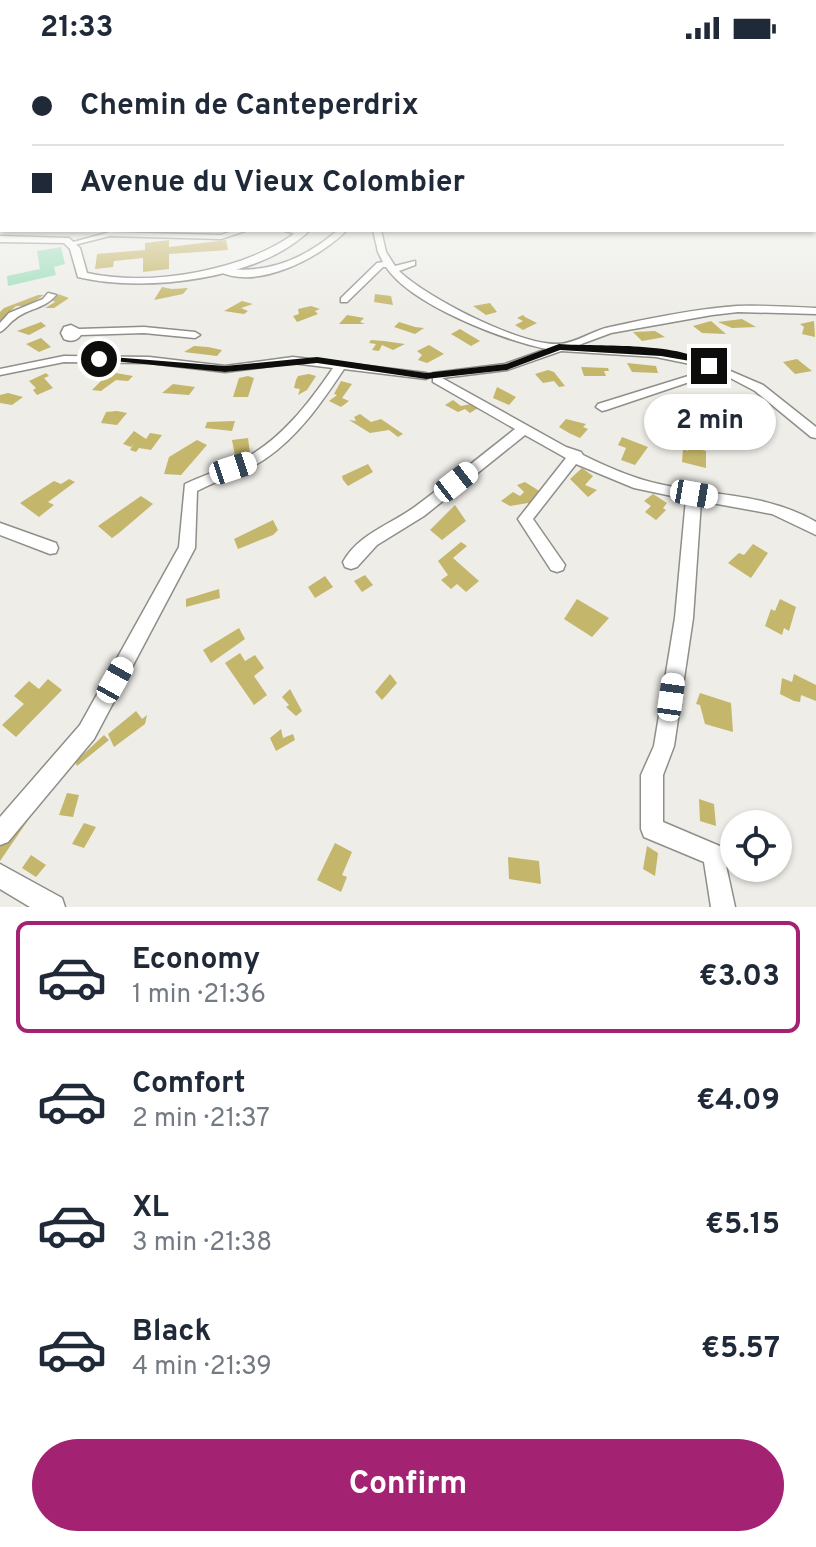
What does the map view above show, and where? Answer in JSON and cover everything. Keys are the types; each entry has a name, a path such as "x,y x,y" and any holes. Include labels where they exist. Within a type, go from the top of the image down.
{"street":[{"path":"0,239 54,238 74,242 102,236"},
{"path":"173,236 225,236"},
{"path":"222,271 250,262 296,236"},
{"path":"74,242 82,275 102,281 222,271 246,274 269,271 325,246 337,236"},
{"path":"378,236 379,248 390,267 405,282 454,312 506,336 559,347 661,353 716,369 759,388 816,434"},
{"path":"344,300 380,265 390,267 412,263"},
{"path":"0,329 13,315 46,301 51,295"},
{"path":"0,372 52,361 149,360 225,369 293,360 433,377 507,367 609,330 712,312 751,308 816,311"},
{"path":"52,361 74,335 144,330 195,335"},
{"path":"0,834 87,732 187,548 190,488 217,473 248,463 283,438 313,407 341,365"},
{"path":"602,407 716,369"},
{"path":"433,377 524,429 639,484 778,508 816,529"},
{"path":"351,562 372,541 419,512 524,429"},
{"path":"557,565 525,519 576,455"},
{"path":"694,494 684,618 664,746 652,775 652,829 714,855 723,907"},
{"path":"0,529 50,548"},
{"path":"0,876 53,907"}],"green space":[{"path":"61,247 65,264 54,267 56,275 8,286 7,276 40,269 37,251"}],"building":[{"path":"169,240 169,247 226,240 228,250 169,254 169,269 143,272 143,258 114,261 113,267 95,269 97,254 145,250 145,243"},
{"path":"162,287 188,288 183,294 154,300"},
{"path":"58,294 69,298 54,308 45,308 55,302 52,300"},
{"path":"375,294 391,296 393,305 374,302"},
{"path":"44,295 27,306 16,306 0,321 0,312 4,308"},
{"path":"242,301 253,304 241,308 248,311 244,314 224,311"},
{"path":"490,303 497,312 486,315 473,306"},
{"path":"311,306 320,309 315,311 318,314 297,322 293,316 299,314 298,309"},
{"path":"347,315 364,318 360,322 365,324 339,324"},
{"path":"523,315 537,323 523,330 515,325 523,321 517,318"},
{"path":"742,319 756,327 732,328 718,322"},
{"path":"711,321 726,334 702,333 693,326"},
{"path":"814,321 815,337 802,334 804,327 800,324"},
{"path":"41,322 46,326 29,335 17,331"},
{"path":"399,322 424,328 415,334 394,327"},
{"path":"460,329 480,341 471,346 451,334"},
{"path":"655,331 665,337 642,341 633,332"},
{"path":"41,338 51,347 39,352 26,344"},
{"path":"371,340 405,344 393,350 382,345 379,351 372,350 376,344 369,343"},
{"path":"429,345 444,354 427,363 418,360 422,355 417,351"},
{"path":"194,346 222,350 217,356 184,352"},
{"path":"797,359 812,371 795,374 783,362"},
{"path":"627,363 656,366 658,373 632,372"},
{"path":"581,367 608,368 609,371 604,371 606,376 584,376"},
{"path":"548,370 554,372 565,386 559,387 554,381 543,383 535,374"},
{"path":"110,372 133,376 128,381 116,380 101,391 92,390"},
{"path":"46,373 49,376 44,378 53,388 37,395 33,390 36,388 29,381"},
{"path":"298,376 316,376 307,390 298,395 300,389 294,388"},
{"path":"239,378 254,378 248,397 233,397"},
{"path":"341,381 352,384 342,398 349,401 341,407 329,401 337,395 334,394"},
{"path":"173,384 195,387 189,395 162,393"},
{"path":"497,387 516,397 509,405 493,398"},
{"path":"8,393 23,397 12,405 0,403 0,395"},
{"path":"688,398 702,409 677,414 669,406"},
{"path":"453,400 461,406 471,404 478,408 470,413 465,409 458,412 445,405"},
{"path":"759,409 776,422 764,425 771,431 749,429 733,414"},
{"path":"106,412 127,413 117,425 101,423"},
{"path":"360,414 371,422 381,419 403,434 398,437 389,430 370,433 349,420 356,421 354,417"},
{"path":"566,419 586,424 583,427 588,429 580,438 569,433 559,427"},
{"path":"235,421 232,431 205,428 207,422"},
{"path":"134,431 146,439 150,433 162,435 151,450 139,448 136,452 130,450 134,443 131,447 123,444"},
{"path":"622,437 648,447 635,465 621,460 626,448 618,445"},
{"path":"248,438 250,453 235,456 232,440"},
{"path":"197,440 207,445 181,475 164,474 169,457"},
{"path":"688,446 706,451 706,468 682,462 683,449 688,451"},
{"path":"368,464 373,472 348,486 342,476"},
{"path":"582,468 593,476 585,485 597,490 588,497 570,479"},
{"path":"69,479 75,482 48,502 54,505 39,517 20,503 54,481 61,484"},
{"path":"525,482 544,494 534,507 528,503 510,506 501,501 513,492 520,496 524,492 517,485"},
{"path":"653,494 667,503 663,508 666,510 656,520 645,512 651,506 644,501"},
{"path":"141,496 153,504 112,538 98,526"},
{"path":"455,505 466,521 442,540 430,530"},
{"path":"273,520 278,530 273,535 238,549 234,539"},
{"path":"461,542 467,546 453,558 479,581 466,592 457,584 451,589 441,580 448,575 438,561"},
{"path":"753,544 768,553 751,578 728,563 739,553 744,555"},
{"path":"365,575 373,585 362,592 354,581"},
{"path":"325,576 333,587 315,598 308,587"},
{"path":"219,589 220,598 186,607 186,599"},
{"path":"577,599 609,618 592,637 564,619"},
{"path":"780,599 796,607 789,631 784,628 782,635 765,626 771,609 775,611"},
{"path":"239,628 245,639 211,663 203,650"},
{"path":"240,653 245,661 255,655 264,668 254,676 267,695 254,705 225,663"},
{"path":"390,674 397,683 382,700 375,692"},
{"path":"794,674 816,685 816,701 801,695 800,702 794,701 780,694 782,678 792,682"},
{"path":"48,679 62,690 16,737 2,725 24,704 14,696 29,681 39,689"},
{"path":"290,689 302,711 296,716 286,707 289,705 282,697"},
{"path":"700,693 731,703 733,732 705,724 700,705 696,704"},
{"path":"136,711 142,719 147,715 145,724 114,747 108,734"},
{"path":"281,729 283,738 293,734 295,740 276,751 270,738"},
{"path":"104,735 109,740 77,766 75,762"},
{"path":"67,793 79,795 73,817 59,815"},
{"path":"699,799 714,804 716,826 700,821"},
{"path":"28,806 35,810 0,861 0,842"},
{"path":"84,823 96,827 84,848 72,844"},
{"path":"335,843 352,852 342,875 347,877 341,892 317,880"},
{"path":"647,846 658,853 655,876 643,869"},
{"path":"31,855 46,865 36,877 22,868"},
{"path":"508,857 539,861 541,884 509,879"}],"route":[{"path":"99,359 149,360 225,369 317,360 426,376 431,373 437,375 507,367 531,361 559,347 661,353 693,359 709,366"}]}
